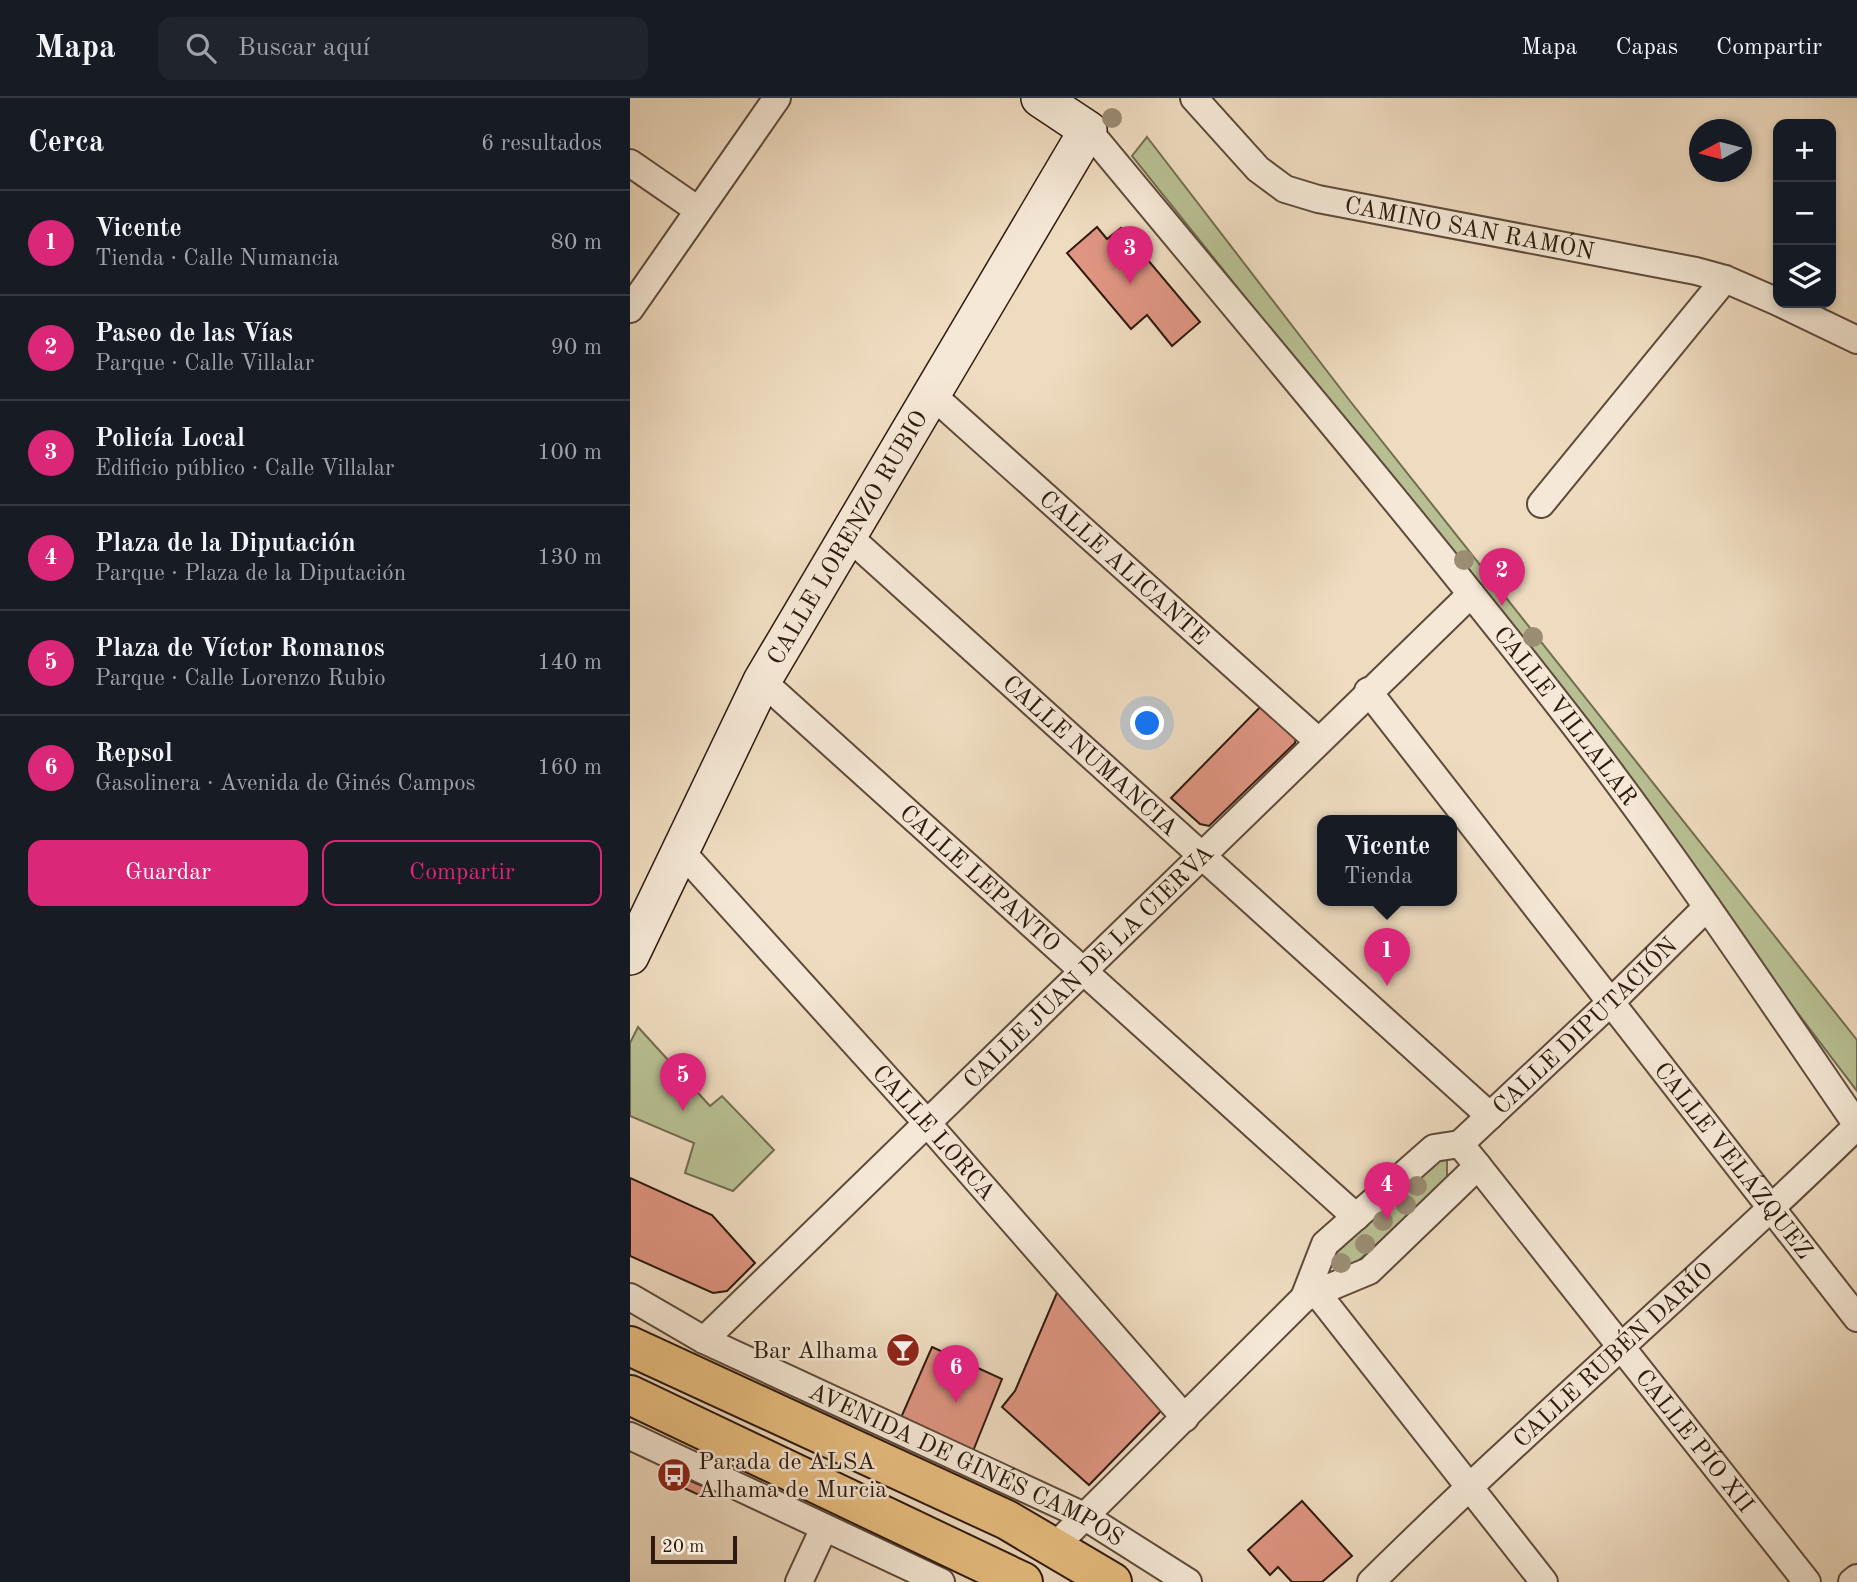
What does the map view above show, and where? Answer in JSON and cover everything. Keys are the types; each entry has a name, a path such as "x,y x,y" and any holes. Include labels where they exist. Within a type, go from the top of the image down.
{"main road":[{"path":"1040,98 1088,130"},
{"name":"CALLE LORENZO RUBIO","path":"630,956 762,681 1088,130"},
{"name":"AVENIDA DE GINÉS CAMPOS","path":"630,1346 1007,1520 1112,1582"},
{"path":"630,1395 1023,1582"}],"street":[{"path":"630,309 777,98"},
{"name":"CAMINO SAN RAMÓN","path":"1194,98 1258,169 1285,189 1318,199 1696,271 1724,279 1773,299"},
{"name":"CALLE VILLALAR","path":"1088,130 1471,594 1578,730 1707,907 1857,1125"},
{"path":"630,163 698,210"},
{"path":"1541,504 1724,279"},
{"name":"CAMINO SAN RAMÓN","path":"1791,308 1857,340"},
{"name":"CALLE ALICANTE","path":"930,393 1318,741"},
{"name":"CALLE NUMANCIA","path":"848,536 1490,1116"},
{"name":"CALLE JUAN DE LA CIERVA","path":"704,1340 1368,691 1471,594"},
{"name":"CALLE LEPANTO","path":"762,681 1356,1217"},
{"path":"1368,691 1612,1001"},
{"name":"CALLE LORCA","path":"680,850 927,1123 1185,1418"},
{"name":"CALLE DIPUTACIÓN","path":"1460,1144 1707,907"},
{"name":"CALLE VELÁZQUEZ","path":"1612,1001 1857,1318"},
{"name":"CALLE RUBÉN DARÍO","path":"1371,1582 1470,1485 1773,1208 1857,1125"},
{"path":"1310,1296 1325,1244 1434,1148 1460,1144"},
{"name":"CALLE PÍO XII","path":"1460,1144 1807,1582"},
{"path":"1054,1547 1310,1296 1369,1271 1478,1166"},
{"path":"1310,1296 1470,1485 1544,1582"},
{"name":"AVENIDA DE GINÉS CAMPOS","path":"630,1297 704,1340 1084,1516 1188,1582"},
{"path":"630,1436 941,1582"},
{"path":"799,1582 824,1528"},
{"path":"1852,1582 1857,1578"}],"green space":[{"path":"1147,137 1350,401 1857,1040 1857,1091 1793,1007 1629,776 1132,156"},
{"path":"638,1027 710,1106 722,1096 774,1150 733,1191 685,1173 694,1143 630,1116 630,1043"},
{"path":"1447,1160 1447,1180 1344,1274 1337,1272 1329,1260 1431,1162"}],"building":[{"path":"1097,227 1107,239 1121,228 1200,322 1172,346 1147,315 1131,329 1067,253"},
{"path":"1264,703 1297,731 1295,743 1209,826 1200,824 1171,798"},
{"path":"630,1178 712,1215 755,1263 727,1291 713,1293 630,1256"},
{"path":"1059,1288 1163,1409 1089,1485 1002,1407 1015,1391"},
{"path":"932,1347 1002,1379 965,1471 892,1438"},
{"path":"686,1479 705,1487 701,1496 682,1487"},
{"path":"1302,1501 1352,1556 1322,1582 1292,1582 1278,1567 1270,1575 1248,1550"}],"place":[{"name":"Policía Local","path":"1130,284"},
{"name":"Paseo de las Vías","path":"1502,606"},
{"name":"Vicente","path":"1387,986"},
{"name":"Plaza de Víctor Romanos","path":"683,1111"},
{"name":"Plaza de la Diputación","path":"1387,1220"},
{"name":"Bar Alhama","path":"903,1350"},
{"name":"Repsol","path":"956,1403"},
{"name":"Parada de ALSA Alhama de Murcia","path":"674,1475"}]}
